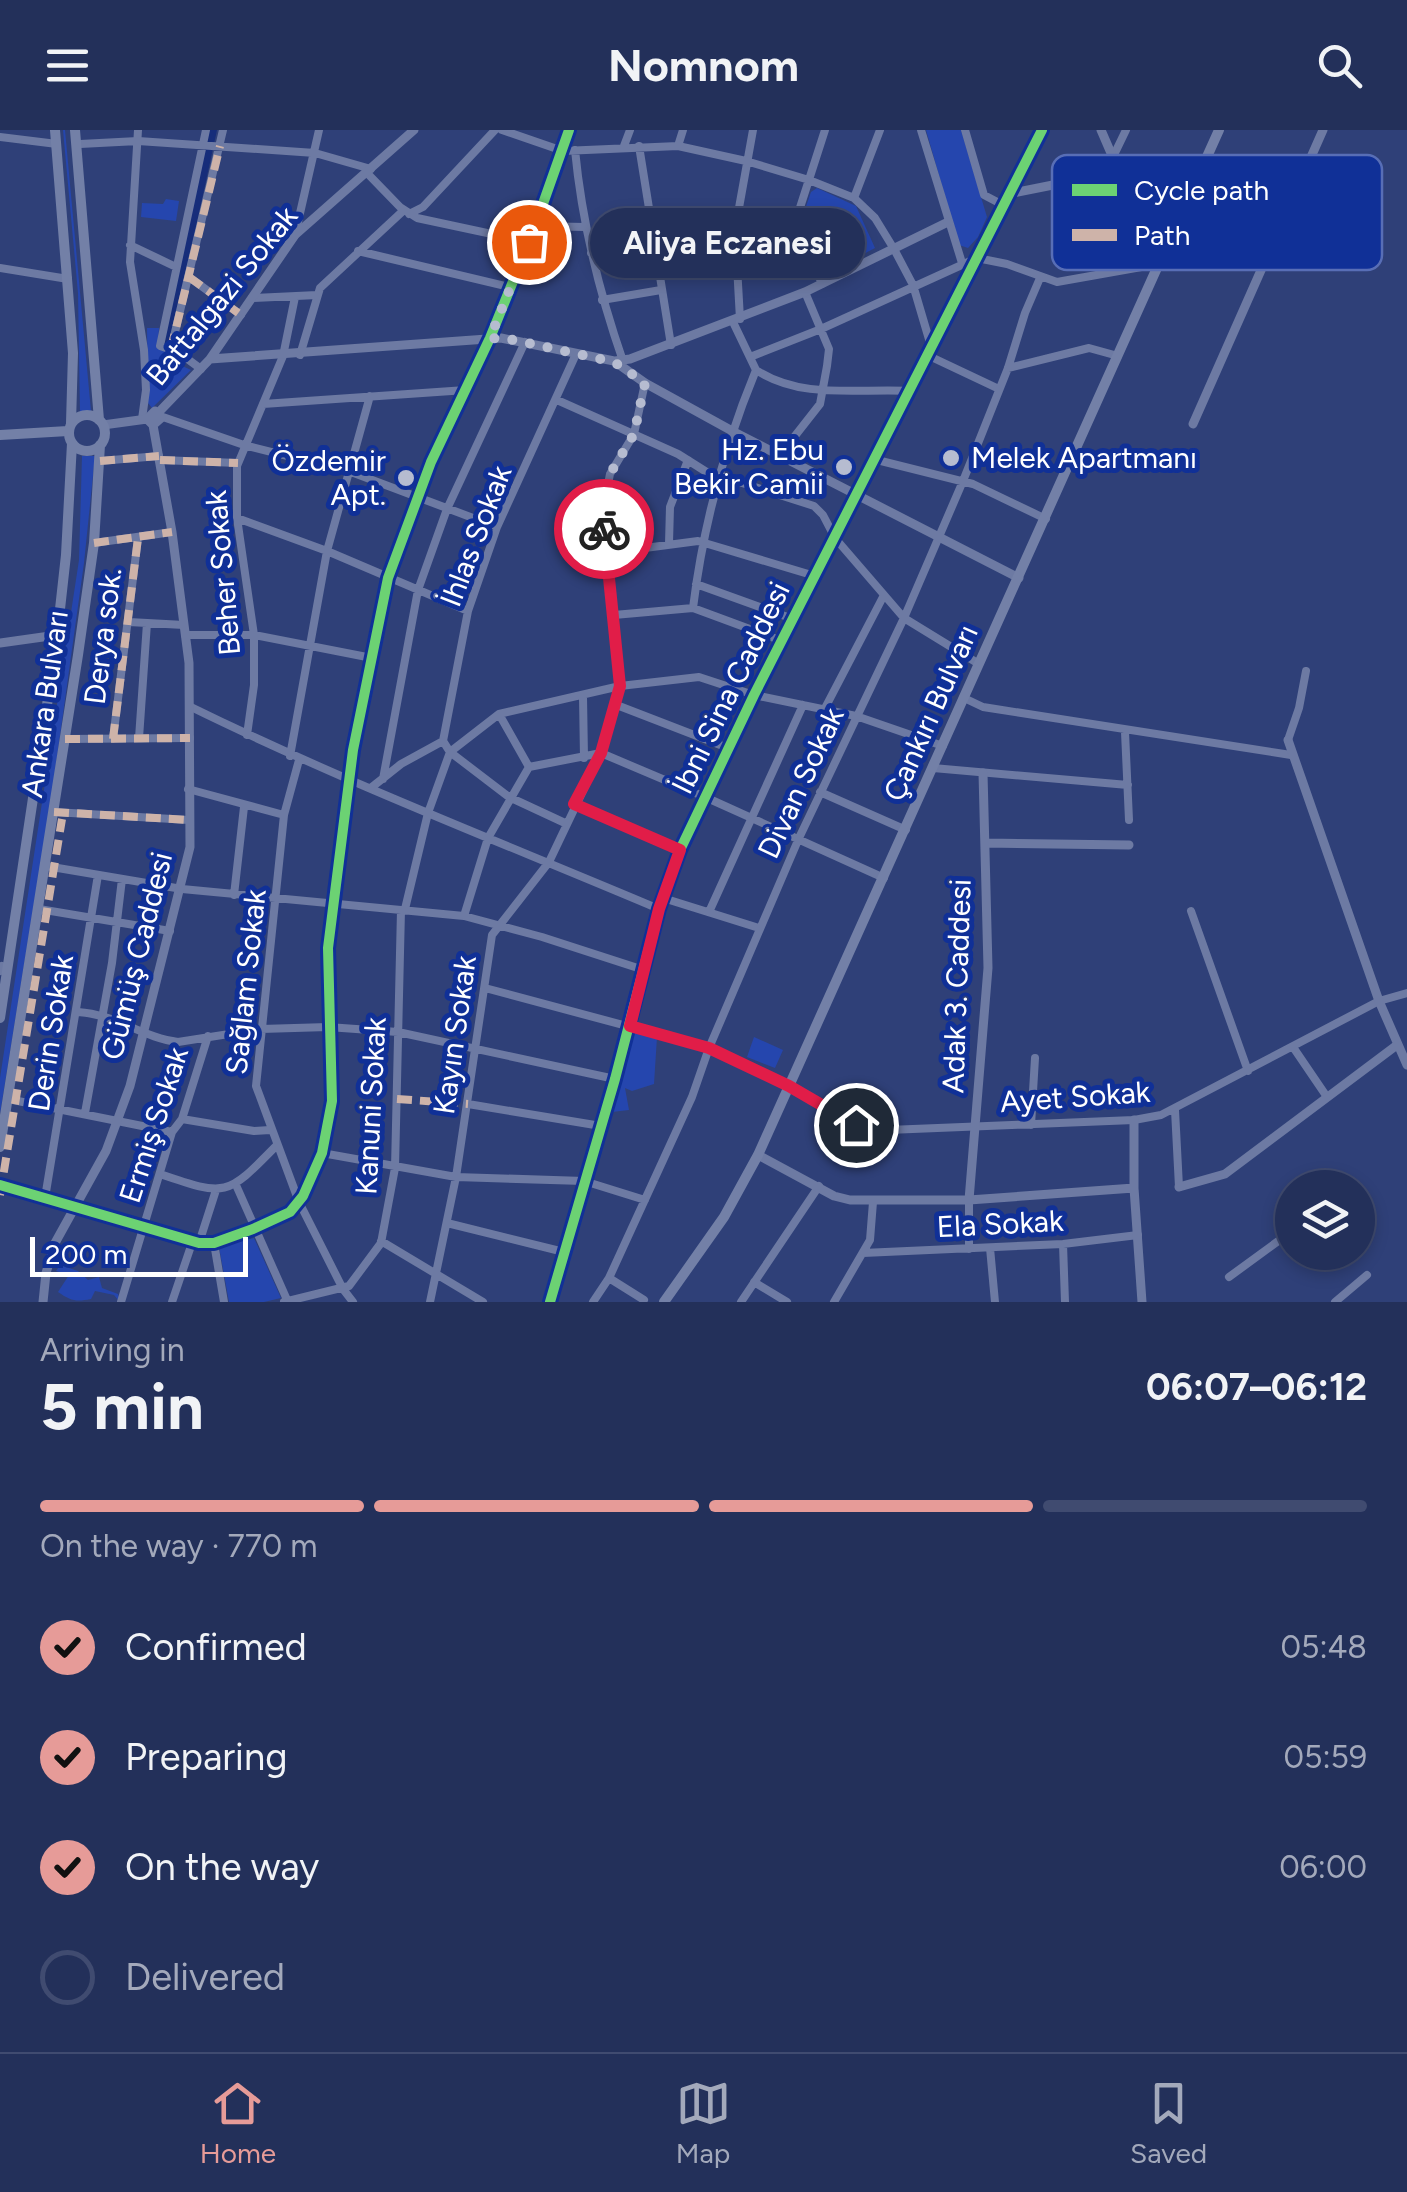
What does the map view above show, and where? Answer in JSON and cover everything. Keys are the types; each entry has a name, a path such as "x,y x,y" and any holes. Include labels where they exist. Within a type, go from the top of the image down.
{"main road":[{"path":"55,130 74,372 70,427 72,444 88,451 100,444 104,435 75,130"},
{"name":"Çankırı Bulvarı","path":"1208,155 1219,130"},
{"name":"Çankırı Bulvarı","path":"664,1302 724,1217 758,1155 1156,270"},
{"path":"0,434 70,427 87,414 101,422"},
{"name":"Ankara Bulvarı","path":"0,1018 2,967 57,635 72,444"},
{"name":"Ankara Bulvarı","path":"0,1147 94,543 100,444"}],"street":[{"path":"138,130 130,274 144,350 147,421"},
{"path":"200,369 160,346 206,130"},
{"path":"171,349 223,130"},
{"path":"294,235 319,130"},
{"name":"Battalgazi Sokak","path":"160,414 210,359 294,235 414,130"},
{"path":"300,355 325,282 407,212 422,207 498,130 563,151 678,146 746,160 854,198 875,218 913,285 929,350 1000,388"},
{"path":"0,1184 196,1243 214,1242 253,1229 282,1217 299,1202 322,1153 332,1101 326,974 349,780 388,578 417,498 529,242 569,130"},
{"path":"624,146 630,130"},
{"path":"678,146 683,130"},
{"path":"753,130 735,230 736,321 756,370 768,378 821,392 910,391"},
{"path":"822,284 796,220 825,130"},
{"path":"854,198 880,130"},
{"path":"921,130 962,264"},
{"path":"964,130 984,195 1003,205"},
{"name":"İbni Sina Caddesi","path":"550,1302 630,1026 661,903 680,850 754,695 1042,130"},
{"path":"1101,130 1110,155"},
{"path":"1114,155 1126,130"},
{"path":"1313,155 1324,130"},
{"path":"0,138 56,144"},
{"path":"80,144 138,141 315,153 369,171 407,212 428,222 529,242"},
{"path":"639,146 672,344"},
{"path":"575,150 590,253 619,361 645,383 731,430 1019,578"},
{"path":"1008,194 1052,185"},
{"path":"590,253 796,220"},
{"path":"210,359 490,338 619,361 736,321 805,292 948,222"},
{"path":"535,226 585,227"},
{"path":"130,245 176,267"},
{"path":"358,251 510,288"},
{"path":"750,357 977,258 1057,282 1124,270"},
{"path":"0,268 68,279"},
{"path":"1193,424 1262,270"},
{"path":"188,277 240,314"},
{"name":"Divan Sokak","path":"593,1302 609,1278 692,1098 709,1048 798,838 904,618 963,481 1040,278"},
{"path":"602,300 660,290"},
{"path":"780,454 820,404 829,350 805,292"},
{"path":"252,298 318,295"},
{"name":"Beher Sokak","path":"247,735 254,685 254,636 238,518 238,464 283,356 295,297"},
{"path":"383,778 418,590 447,508 525,342"},
{"path":"1008,368 1089,348 1118,356"},
{"name":"İhlas Sokak","path":"443,741 468,610 497,528 576,354"},
{"path":"692,608 731,430 756,370"},
{"path":"620,686 602,514 610,474 634,434 645,383"},
{"path":"263,404 466,390"},
{"name":"Sağlam Sokak","path":"353,1302 342,1289 299,1202 256,1086 284,815 327,551 370,396"},
{"path":"556,400 721,476 814,506 823,514 835,538 904,618 979,664"},
{"path":"147,421 150,412 160,414 244,445 351,472 497,528"},
{"path":"101,422 147,421"},
{"name":"Gümüş Caddesi","path":"43,1302 49,1262 119,1120 190,847 191,708 185,630 159,458 147,421"},
{"path":"100,461 159,458 238,464"},
{"path":"669,543 670,507 688,460"},
{"path":"877,460 963,481 1046,519"},
{"path":"238,518 468,610"},
{"path":"94,543 172,532"},
{"name":"Derya sok.","path":"113,739 138,538"},
{"path":"607,553 669,543 706,542 816,576"},
{"path":"696,584 794,619"},
{"path":"824,710 884,595"},
{"path":"614,615 692,608 782,641"},
{"path":"128,622 254,636 372,658"},
{"path":"139,738 147,623"},
{"path":"0,643 57,635"},
{"path":"1306,671 1288,740 1290,755 1379,1001 1407,1066"},
{"path":"450,752 499,714 620,686 699,677 754,695 856,716 943,746"},
{"name":"Kayın Sokak","path":"430,1302 456,1177 492,935 549,862 601,753 620,686"},
{"path":"583,696 584,758"},
{"path":"964,698 983,707 1125,732 1290,755"},
{"path":"614,704 728,748"},
{"path":"709,912 803,706"},
{"path":"191,708 295,758 549,862 661,903 709,912 759,928"},
{"path":"499,714 529,766"},
{"path":"1125,732 1129,820"},
{"path":"65,739 190,738"},
{"path":"372,788 401,764 443,741 450,752 510,797 565,823"},
{"name":"Kanuni Sokak","path":"342,1289 352,1283 382,1241 395,1168 403,910 428,814 450,752"},
{"path":"529,766 601,753 884,878"},
{"path":"464,916 488,838 529,766"},
{"path":"933,768 1128,784"},
{"name":"Adak 3. Caddesi","path":"969,1200 988,968 982,773"},
{"path":"188,789 284,815"},
{"path":"820,792 906,830"},
{"path":"574,804 680,850"},
{"path":"234,895 244,807"},
{"path":"54,812 189,820"},
{"path":"986,843 1130,844"},
{"path":"46,866 182,889 464,916 644,970"},
{"name":"Derin Sokak","path":"45,1198 98,875"},
{"path":"85,1113 122,879"},
{"path":"40,909 170,931"},
{"path":"1191,911 1248,1071"},
{"name":"Ayet Sokak","path":"485,988 709,1048 865,1128 1134,1120 1175,1110 1379,1001 1407,994"},
{"path":"78,1012 103,1014 172,1041 261,1029 328,1027 398,1032 615,1079"},
{"name":"Ermiş Sokak","path":"121,1302 172,1132 182,1119 208,1036"},
{"path":"1175,1110 1178,1187 1225,1174 1397,1046"},
{"path":"1293,1047 1327,1097"},
{"path":"1031,1125 1035,1058"},
{"path":"8,1098 172,1132"},
{"path":"468,1104 601,1126"},
{"path":"182,1119 270,1130"},
{"path":"1134,1120 1142,1302"},
{"path":"160,1174 216,1190 236,1185 276,1146"},
{"path":"322,1153 456,1177 584,1181 645,1200"},
{"path":"758,1155 834,1196 873,1202 969,1200 1134,1188"},
{"path":"236,1185 286,1302 342,1289"},
{"path":"741,1302 819,1186"},
{"path":"172,1302 216,1190"},
{"path":"969,1200 969,1248"},
{"path":"834,1302 864,1253 872,1230 873,1202"},
{"path":"447,1223 564,1252"},
{"name":"Ela Sokak","path":"864,1253 1062,1244 1138,1235"},
{"path":"382,1241 483,1302"},
{"path":"214,1242 224,1302"},
{"path":"1228,1277 1275,1243"},
{"path":"1062,1244 1066,1302"},
{"path":"990,1248 995,1302"},
{"path":"1334,1302 1367,1275"},
{"path":"609,1278 644,1300"},
{"path":"754,1282 787,1302"}],"shaded area":[{"path":"63,130 91,411 80,412 78,293"},
{"path":"209,130 217,130 170,347 163,345"},
{"path":"926,130 961,130 987,217 968,248 959,245"},
{"path":"817,188 856,206 875,248 823,275 801,221 811,192"},
{"path":"166,199 179,201 176,221 141,217 142,203 163,204"},
{"path":"147,328 159,328 158,347 171,351 176,363 191,370 152,408 148,403"},
{"path":"82,456 95,456 84,563 0,1114 0,1078 79,560"},
{"path":"635,1031 657,1037 654,1084 632,1091 625,1088 629,1110 612,1112"},
{"path":"754,1037 783,1050 775,1068 747,1057"},
{"path":"254,1238 281,1298 229,1302 219,1247"},
{"path":"60,1265 78,1271 88,1280 99,1277 102,1288 118,1294 120,1302 114,1295 95,1291 86,1300 74,1300 58,1292 69,1275 56,1271"}],"marked path":[{"path":"171,349 220,146"},
{"path":"189,277 241,315"},
{"path":"100,461 159,456"},
{"path":"160,460 238,463"},
{"path":"94,543 172,532"},
{"path":"113,739 138,538"},
{"path":"65,739 190,738"},
{"path":"54,812 189,820"},
{"path":"0,1195 62,819"},
{"path":"397,1099 468,1104"}],"cycle path":[{"path":"0,1185 199,1243 214,1243 253,1229 290,1212 303,1196 322,1153 332,1101 328,948 353,750 388,578 431,462 490,338 533,232 569,130"},
{"path":"550,1302 615,1079 659,909 680,850 754,695 1042,130"}],"way so far":[{"path":"529,242 490,338 614,362 645,383 634,434 610,474 602,514 604,529"}],"place":[{"name":"Aliya Eczanesi","path":"529,242"},
{"name":"Melek Apartmanı","path":"951,458"},
{"name":"Hz. Ebu Bekir Camii","path":"844,467"},
{"name":"Özdemir Apt.","path":"406,478"}],"route":[{"path":"604,529 620,686 601,753 574,804 680,850 659,909 630,1026 709,1048 789,1086 856,1125"}]}
